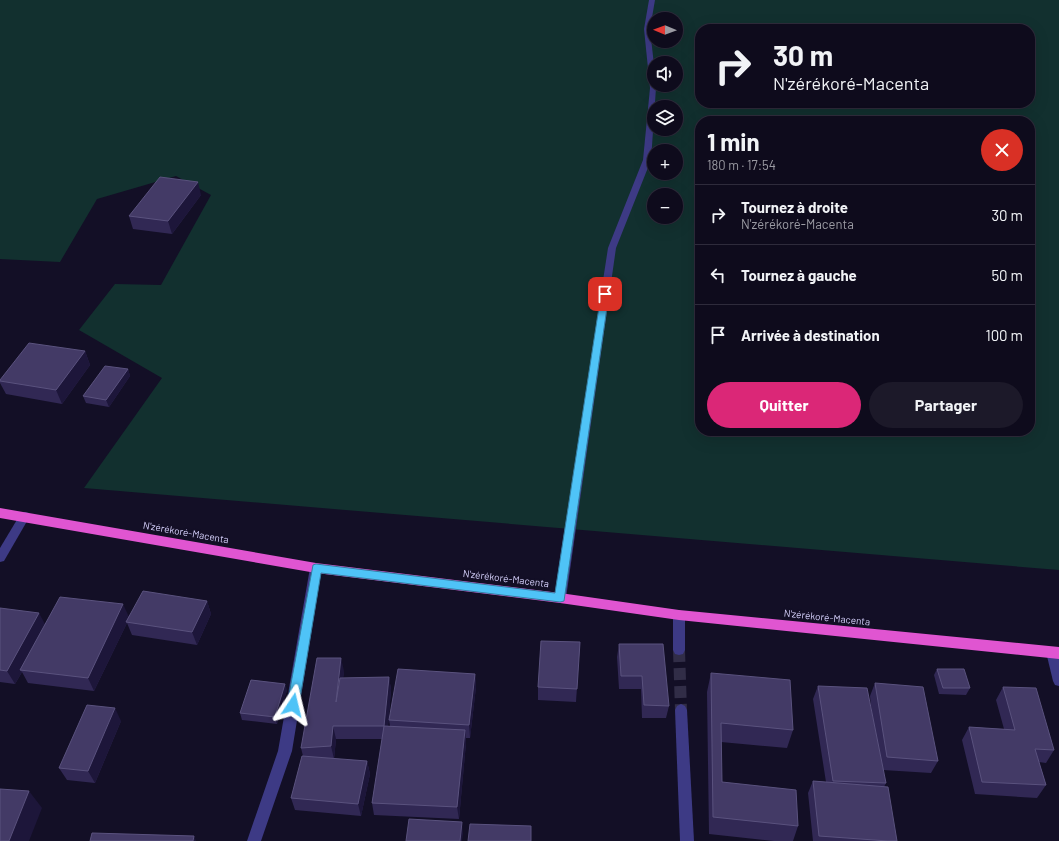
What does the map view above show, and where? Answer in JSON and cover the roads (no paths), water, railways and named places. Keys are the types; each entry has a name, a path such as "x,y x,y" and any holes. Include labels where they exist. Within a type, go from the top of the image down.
{"highway":[{"name":"N'zérékoré-Macenta","path":"0,512 316,568 560,598 679,615 1056,653"}],"street":[{"path":"560,598 612,248 646,160 653,88 647,29 652,0"},
{"path":"0,558 25,516"},
{"path":"254,841 285,751 316,568"},
{"path":"679,615 679,650"},
{"path":"1056,653 1059,681"},
{"path":"681,710 686,841"}],"tunnel":[{"path":"679,650 681,710"}]}
